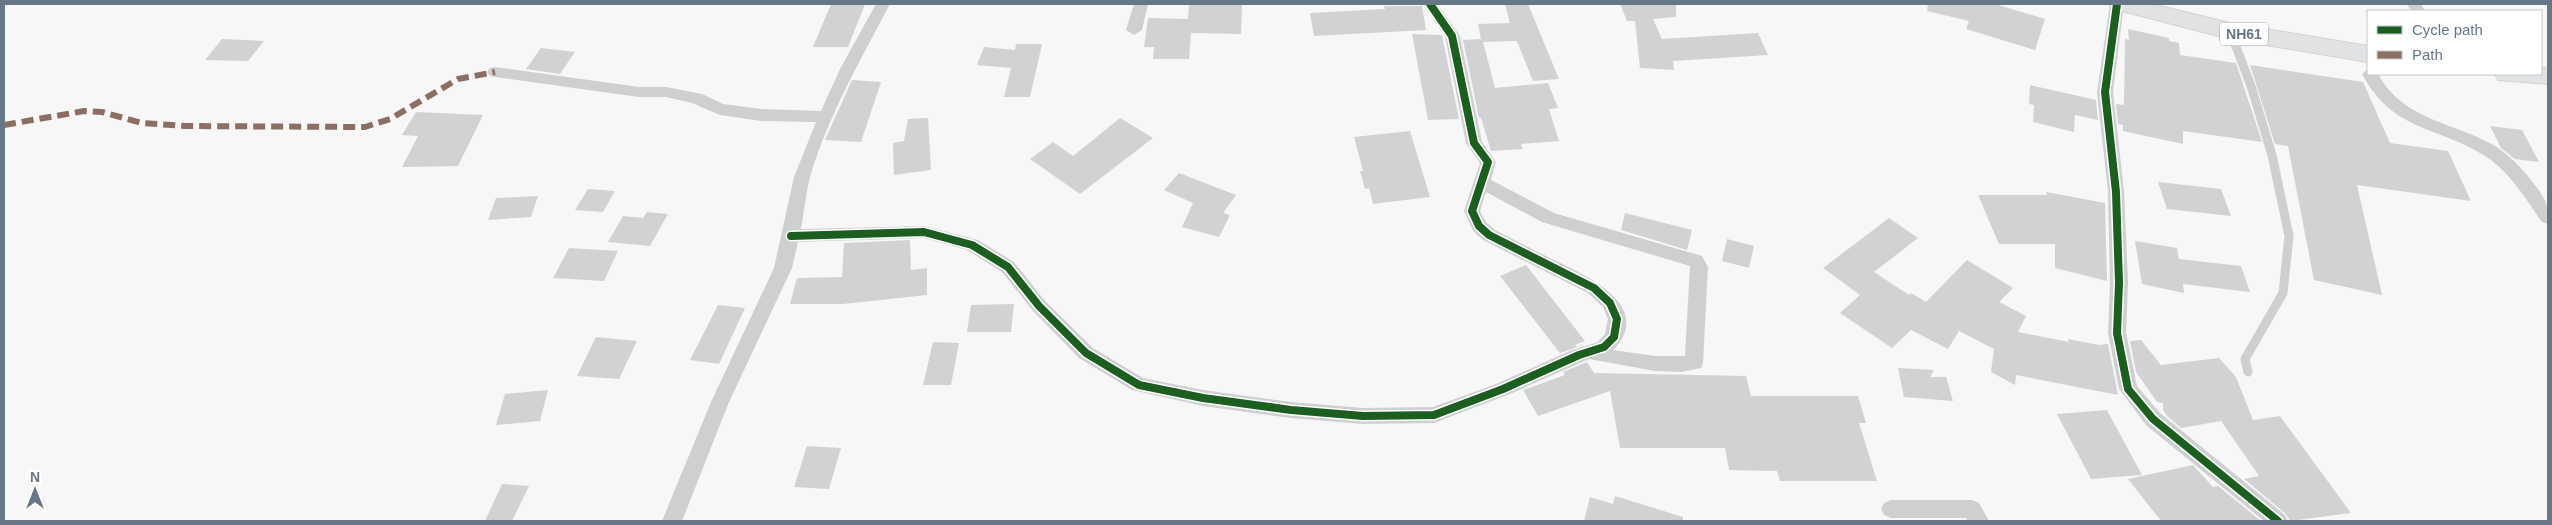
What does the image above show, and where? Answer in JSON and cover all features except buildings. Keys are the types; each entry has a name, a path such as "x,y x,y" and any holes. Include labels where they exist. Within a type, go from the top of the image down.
{"highway":[{"name":"NH61","path":"2122,4 2230,31 2367,58"},
{"name":"NH61","path":"2174,4 2227,16 2367,58"},
{"path":"2528,75 2548,76"}],"street":[{"path":"672,521 720,402 782,268 791,236 802,177 826,117 848,69 883,4"},
{"path":"1134,30 1141,4"},
{"path":"791,236 924,232 972,245 1008,267 1040,306 1086,354 1140,385 1203,398 1363,416 1434,414 1503,389 1604,347 1614,337 1617,319 1610,303 1594,288 1489,235 1479,226 1472,211 1488,162 1474,143 1452,36 1430,4"},
{"path":"2116,4 2105,92 2116,192 2120,283 2117,333 2128,389 2153,419 2278,521"},
{"path":"495,72 639,92 666,92 696,98 720,108 761,115 826,117"},
{"path":"2374,75 2384,99 2403,114 2488,150 2513,168 2548,218"},
{"path":"1481,182 1548,218 1696,261 1699,267 1694,363 1671,366 1644,364 1589,352"},
{"path":"1891,509 1972,509 1979,521"}],"lane":[{"path":"2230,31 2251,86 2272,154 2288,236 2283,293 2245,359 2248,372"}],"marked path":[{"path":"4,125 84,111 102,112 142,123 185,126 365,127 390,119 458,79 475,74 495,72"}],"cycle path":[{"path":"791,236 924,232 972,245 1008,267 1039,306 1086,353 1139,385 1203,398 1291,410 1363,416 1434,415 1503,389 1579,355 1604,347 1614,337 1617,319 1610,303 1594,288 1489,235 1479,226 1472,211 1488,162 1474,143 1452,36 1430,4"},
{"path":"2117,4 2105,92 2116,192 2119,283 2117,333 2128,389 2153,419 2278,521"}]}
